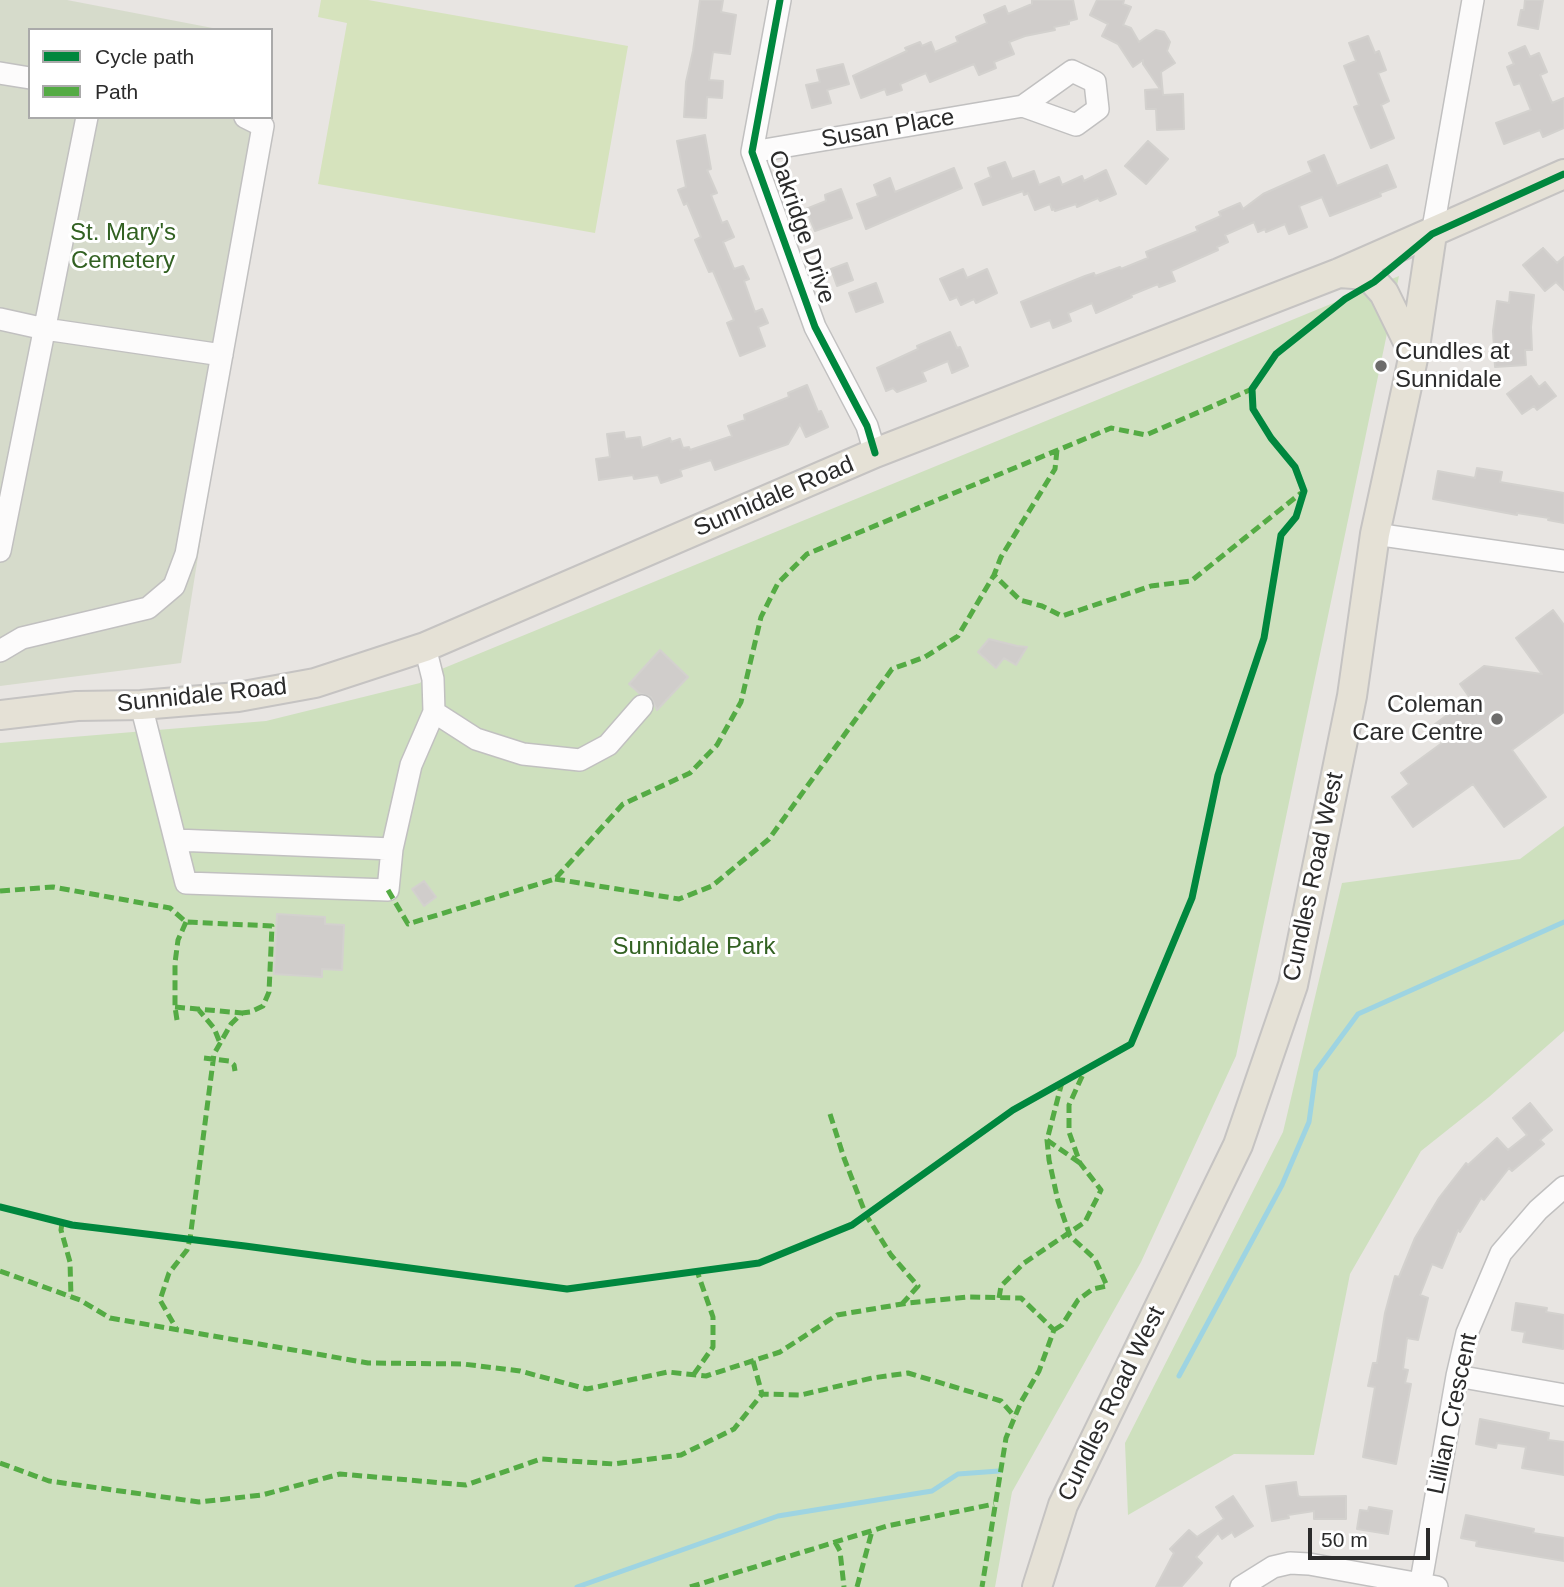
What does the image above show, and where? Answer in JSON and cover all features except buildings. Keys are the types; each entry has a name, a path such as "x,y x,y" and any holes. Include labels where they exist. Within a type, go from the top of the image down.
{"main road":[{"name":"Sunnidale Road","path":"0,715 76,706 141,705 239,697 315,682 425,647 875,453 1339,273 1564,174"},
{"name":"Cundles Road West","path":"1037,1587 1062,1505 1238,1145 1293,985 1350,705 1376,534 1414,354 1432,234"},
{"path":"1339,273 1368,275 1384,293 1414,354"}],"street":[{"name":"Oakridge Drive","path":"780,0 752,152 814,327 867,426 875,453"},
{"name":"Cundles Road West","path":"1432,234 1474,0"},
{"path":"0,74 28,78"},
{"name":"Susan Place","path":"752,152 1023,106"},
{"path":"0,551 87,119"},
{"path":"0,651 22,638 148,608 174,586 186,554 263,126 249,119"},
{"path":"0,319 44,329 222,355"},
{"path":"1376,534 1564,561"},
{"path":"141,705 186,883 388,890 392,849 411,765 434,712 433,679 425,647"},
{"path":"434,712 476,738 523,754 580,760 608,745 642,706"},
{"path":"176,840 392,849"},
{"name":"Lillian Crescent","path":"1426,1586 1457,1376 1468,1333 1501,1253 1538,1210 1564,1187"},
{"path":"1457,1376 1564,1395"},
{"path":"1241,1587 1273,1567 1290,1563 1309,1564 1426,1586"}],"green space":[{"name":"St. Mary's Cemetery","path":"0,0 67,0 213,28 28,28 28,119 268,119 181,663 0,686"},
{"path":"321,0 368,0 628,46 595,233 318,184 347,23 318,17"},
{"name":"Sunnidale Park","path":"1399,276 1236,1056 1141,1262 1012,1492 995,1587 0,1587 0,743 266,721 420,683 427,675"},
{"path":"1564,826 1564,1031 1489,1097 1421,1151 1350,1274 1314,1455 1234,1454 1128,1515 1125,1443 1283,1132 1342,883 1520,859"}],"waterway":[{"path":"1179,1376 1282,1185 1309,1122 1316,1071 1358,1014 1564,922"},
{"path":"577,1587 778,1516 932,1491 958,1474 999,1471"}],"marked path":[{"path":"388,890 408,924 555,879 623,804 690,773 717,745 741,702 761,617 778,583 807,554 1111,428 1146,435 1252,389"},
{"path":"1057,450 1055,469 1001,557 994,575 1020,600 1042,606 1062,616 1151,586 1191,581 1301,493"},
{"path":"555,879 679,899 712,886 769,839 892,669 925,657 958,636 994,575"},
{"path":"0,891 53,887 170,908 186,922 272,926 269,992 263,1006 242,1013 231,1024 214,1054 190,1239 187,1250 169,1273 160,1300 176,1328"},
{"path":"177,1020 175,963 178,940 186,922"},
{"path":"175,1007 242,1013"},
{"path":"197,1008 214,1028 220,1043"},
{"path":"204,1058 229,1061 234,1065 235,1071"},
{"path":"999,1298 1001,1286 1024,1263 1085,1222 1101,1190 1080,1163 1069,1132 1069,1105 1084,1072"},
{"path":"1054,1330 1062,1325 1078,1300 1093,1289 1107,1286 1095,1259 1070,1236 1058,1201 1047,1140 1062,1082"},
{"path":"830,1114 866,1215 891,1255 918,1286 902,1304"},
{"path":"1047,1140 1080,1163"},
{"path":"62,1223 61,1230 70,1262 71,1297"},
{"path":"0,1271 80,1300 110,1318 368,1363 463,1364 520,1371 587,1389 668,1372 706,1376 780,1352 837,1315 908,1303 968,1297 1021,1298 1054,1330 1039,1371 1021,1402 1006,1438 982,1587"},
{"path":"694,1374 713,1347 713,1317 697,1271"},
{"path":"753,1361 762,1394"},
{"path":"0,1463 49,1481 199,1502 262,1495 340,1474 466,1485 541,1459 614,1464 681,1455 734,1429 762,1394 801,1395 872,1378 908,1373 1001,1401 1015,1417"},
{"path":"690,1587 887,1526 994,1504"},
{"path":"857,1587 872,1531"},
{"path":"835,1542 840,1551 844,1587"}],"cycle path":[{"path":"780,0 752,152 815,327 867,426 875,453"},
{"path":"0,1207 72,1225 567,1289 759,1263 852,1225 1013,1110 1131,1044 1192,898 1218,775 1264,638 1281,535 1296,517 1304,491 1295,467 1271,438 1253,409 1252,389 1276,354 1345,299 1374,282 1432,234 1564,174"}],"place":[{"name":"Cundles at Sunnidale","path":"1381,366"},
{"name":"Coleman Care Centre","path":"1497,719"}]}
